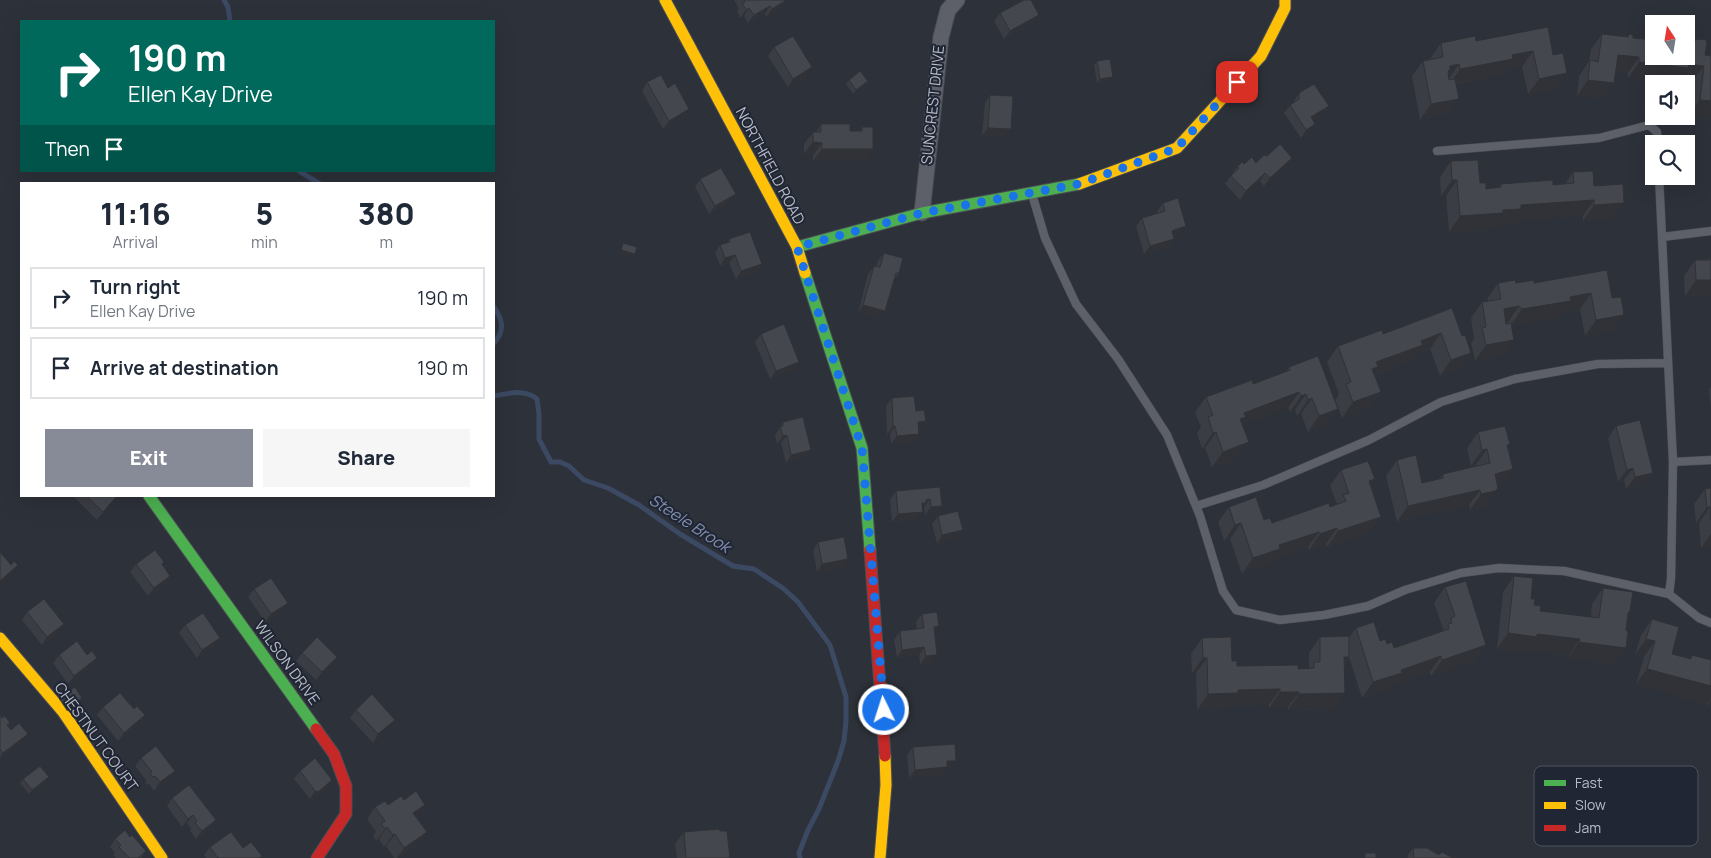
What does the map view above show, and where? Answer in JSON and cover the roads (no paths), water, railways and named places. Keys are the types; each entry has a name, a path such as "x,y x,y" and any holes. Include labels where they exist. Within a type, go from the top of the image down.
{"street":[{"name":"NORTHFIELD ROAD","path":"665,0 797,247 862,448 885,739 886,785 880,858"},
{"name":"SUNCREST DRIVE","path":"922,213 940,37 948,10 957,0"},
{"path":"797,247 922,213 1079,184 1177,148 1261,56 1285,8 1286,0"},
{"name":"WILSON DRIVE","path":"149,497 334,754 346,786 346,814 317,858"},
{"name":"CHESTNUT COURT","path":"0,638 63,712 162,858"}],"lane":[{"path":"1437,151 1599,138 1649,125 1657,132 1657,135"},
{"path":"1659,185 1673,462 1671,579 1669,594"},
{"path":"1032,192 1045,238 1076,304 1118,359 1167,435 1196,506 1223,592 1236,610 1280,620 1324,615 1368,606 1405,590 1461,573 1499,568 1564,570 1669,594 1698,618 1711,623"},
{"path":"1662,237 1711,231"},
{"path":"1196,506 1263,485 1360,444 1441,402 1514,378 1598,364 1668,363"},
{"path":"1673,462 1711,460"}],"waterway":[{"name":"Steele Brook","path":"224,0 228,7 230,20"},
{"name":"Steele Brook","path":"301,172 317,182"},
{"name":"Steele Brook","path":"495,309 501,321 500,334 495,342"},
{"name":"Steele Brook","path":"495,396 522,393 537,399 539,439 551,462 560,462 569,466 584,480 608,488 639,505 680,534 733,566 754,569 784,589 798,602 830,645 846,697 844,741 819,809 799,853 800,858"}]}
